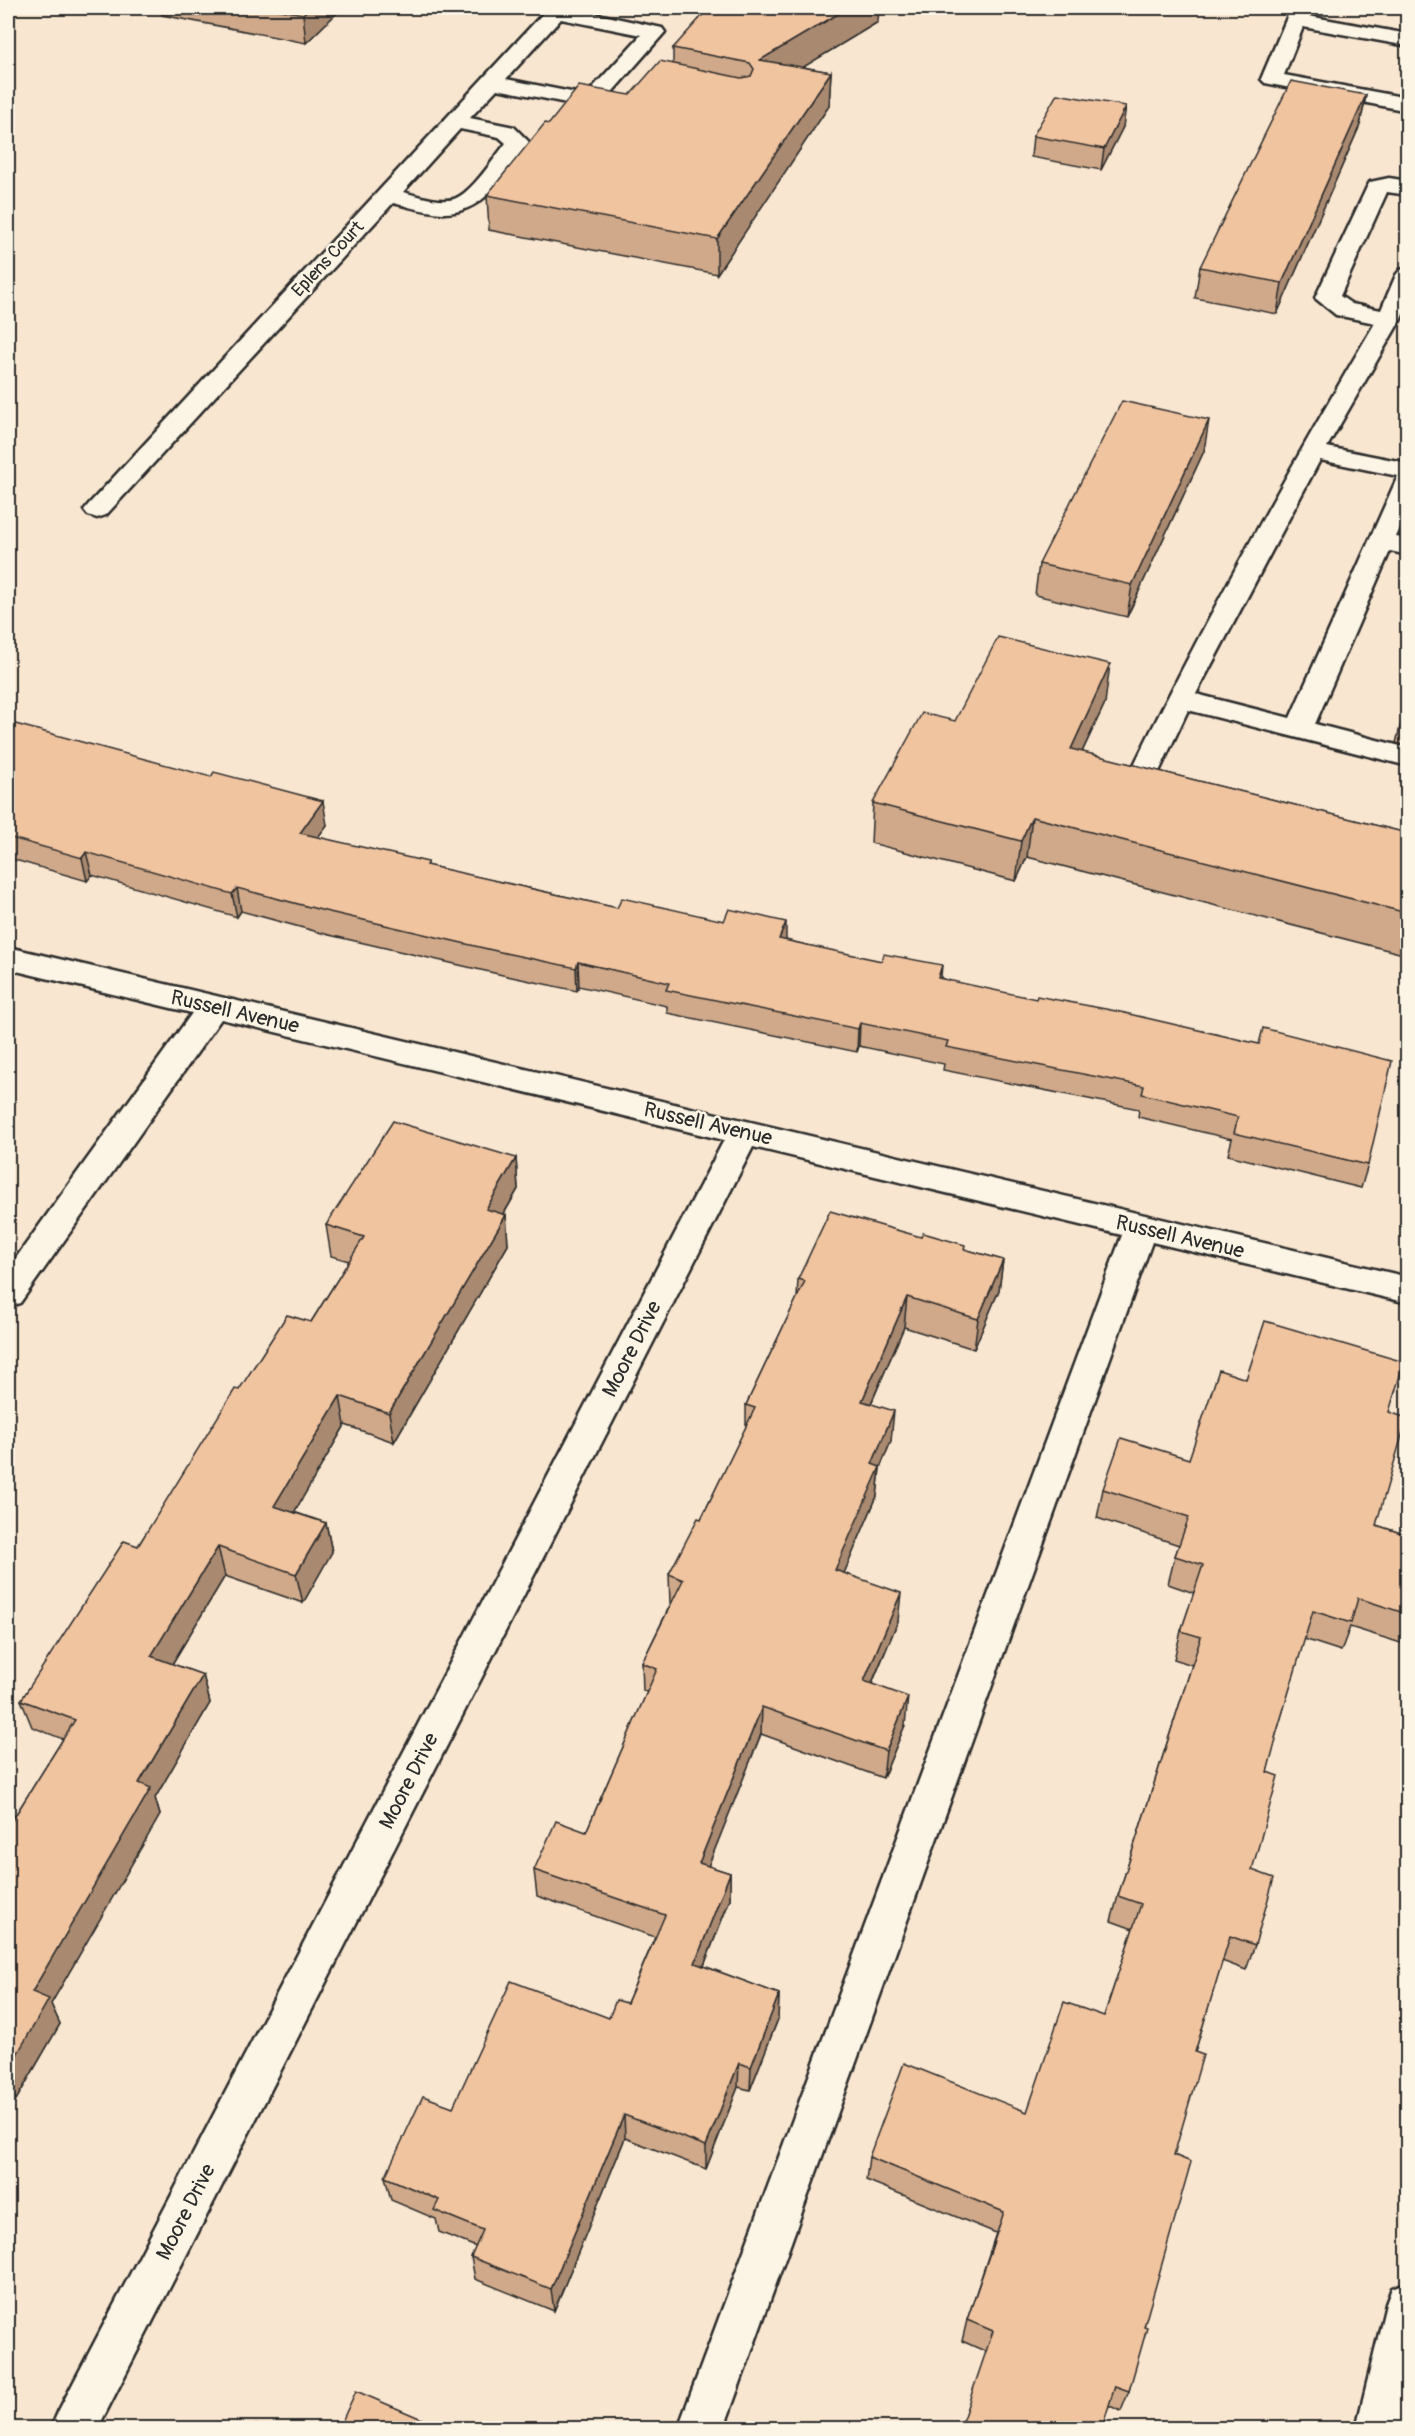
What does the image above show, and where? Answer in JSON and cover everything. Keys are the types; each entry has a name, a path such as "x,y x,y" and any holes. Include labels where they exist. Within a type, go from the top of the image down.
{"street":[{"path":"491,82 591,102 656,32 558,10"},
{"name":"Eplens Court","path":"97,510 558,10"},
{"path":"1407,40 1298,14 1272,79 1407,105"},
{"path":"614,77 637,82"},
{"path":"387,195 443,206 462,204 472,198 518,142 506,132 455,122"},
{"path":"1389,319 1344,310 1327,298 1378,187 1389,185 1407,188"},
{"path":"1196,802 1152,790 1142,777 1180,699 1312,451 1389,319 1407,275"},
{"path":"1312,451 1407,471"},
{"path":"1299,729 1407,480"},
{"path":"1380,541 1407,547"},
{"path":"1180,699 1407,757"},
{"name":"Russell Avenue","path":"8,958 1407,1290"},
{"path":"8,1294 213,1007"},
{"name":"Moore Drive","path":"74,2428 744,1133"},
{"path":"701,2428 1141,1227"},
{"path":"1379,2428 1391,2385 1407,2304"}],"building":[{"path":"270,8 309,8 303,14"},
{"path":"709,8 848,8 760,60 831,72 717,239 487,195 545,123 549,124 579,86 630,95 660,61 741,78 751,76 754,69 750,63 673,48"},
{"path":"1291,81 1366,95 1282,283 1200,267"},
{"path":"1057,94 1126,106 1104,149 1033,136"},
{"path":"1122,401 1209,420 1132,585 1039,564"},
{"path":"998,637 1110,664 1071,749 1407,833 1407,913 1032,817 1021,841 873,803 922,713 955,721"},
{"path":"8,722 211,777 214,772 323,801 300,833 428,862 426,865 617,908 622,898 724,921 729,909 786,922 779,939 882,961 884,954 942,965 938,978 1036,999 1037,996 1116,1011 1259,1044 1263,1028 1392,1061 1368,1165 1234,1133 1238,1117 1142,1094 1144,1086 946,1047 948,1041 860,1023 858,1029 666,990 669,983 578,962 576,968 505,953 237,888 232,894 86,852 82,858 8,837"},
{"path":"393,1121 516,1158 486,1209 506,1215 389,1413 340,1396 274,1506 326,1523 296,1574 218,1547 151,1656 203,1675 139,1783 151,1788 32,1992 49,1999 8,2070 8,1827 75,1720 21,1700 124,1541 138,1546 235,1389 239,1390 287,1315 311,1322 364,1237 326,1225"},
{"path":"830,1211 921,1237 923,1233 965,1245 964,1249 1003,1260 978,1319 907,1297 862,1401 894,1411 872,1464 880,1467 835,1570 901,1593 864,1681 908,1697 886,1751 762,1707 699,1863 730,1873 695,1963 779,1994 751,2067 739,2063 706,2146 624,2115 551,2289 471,2257 483,2230 434,2210 439,2200 385,2177 423,2096 453,2107 511,1981 609,2018 616,2000 627,2003 665,1915 534,1870 556,1821 586,1832 657,1669 642,1663 683,1580 669,1574 698,1518 701,1519 755,1408 746,1405 805,1281 798,1279"},
{"path":"1265,1321 1404,1362 1389,1412 1407,1418 1376,1525 1407,1535 1407,1614 1358,1598 1351,1623 1313,1611 1275,1738 1267,1772 1278,1776 1252,1870 1274,1878 1255,1945 1230,1936 1195,2052 1203,2055 1174,2155 1191,2162 1144,2327 1147,2328 1129,2391 1115,2386 1102,2428 960,2428 993,2331 967,2320 1004,2212 869,2157 904,2063 1027,2112 1064,2002 1104,2016 1141,1904 1118,1896 1201,1637 1181,1631 1203,1565 1175,1556 1189,1517 1103,1489 1121,1438 1189,1459 1219,1370 1246,1379"},
{"path":"356,2391 443,2428 339,2428"}]}
